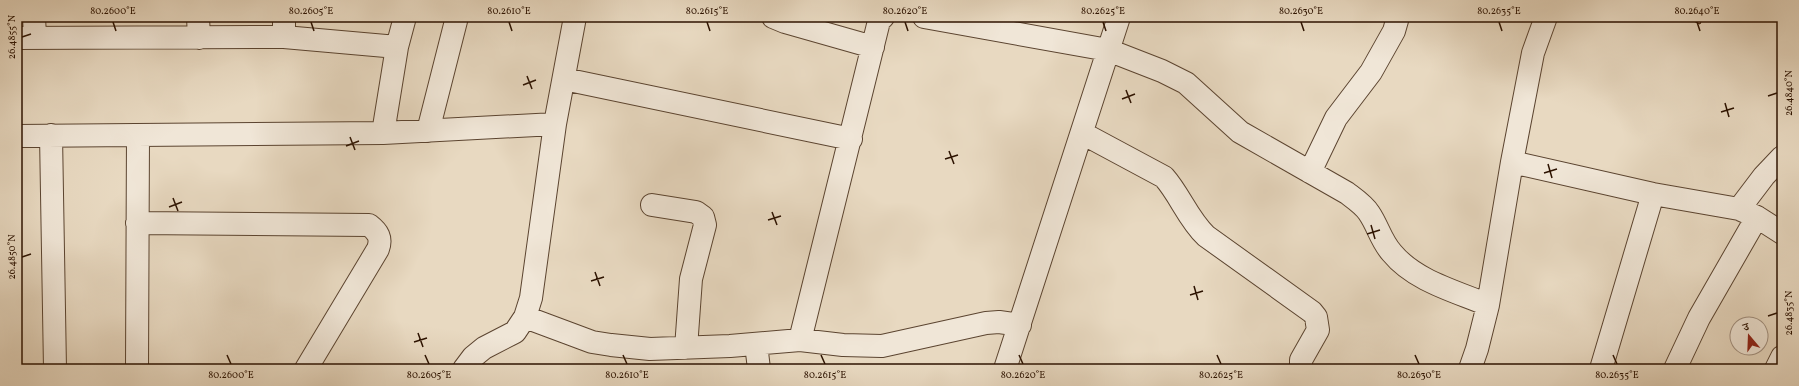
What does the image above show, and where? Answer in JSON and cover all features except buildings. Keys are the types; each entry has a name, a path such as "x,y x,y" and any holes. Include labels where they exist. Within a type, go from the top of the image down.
{"street":[{"path":"383,134 397,46 405,17"},
{"path":"428,131 456,17"},
{"path":"464,369 473,357 484,348 515,332 525,317 532,298 555,124 575,17"},
{"path":"773,17 785,22 873,47"},
{"path":"800,340 879,21 884,17"},
{"path":"924,17 1108,50 1162,71 1186,83 1240,132 1347,193 1359,202 1369,212 1384,243 1402,264 1428,280 1488,305"},
{"path":"1005,369 1119,17"},
{"path":"1310,172 1336,118 1350,97 1371,72 1394,31 1398,17"},
{"path":"1470,369 1477,349 1488,305 1512,162 1533,52 1546,17"},
{"path":"29,31 199,27 284,27 397,46"},
{"path":"564,79 851,139"},
{"path":"17,136 383,134 555,124"},
{"path":"1082,133 1164,177 1174,188 1196,226 1206,236 1312,312 1316,317 1318,330 1301,360 1301,369"},
{"path":"51,135 55,369"},
{"path":"137,369 138,135"},
{"path":"1675,369 1764,176 1782,157"},
{"path":"1512,162 1653,194 1748,213 1782,233"},
{"path":"1601,369 1653,194"},
{"path":"652,205 696,212 703,217 705,225 691,279 686,348"},
{"path":"137,223 369,225 377,231 381,241 378,249 306,369"},
{"path":"525,317 592,342 650,349 756,344 800,340 843,345 882,346 986,323 999,322 1020,325"},
{"path":"756,344 759,369"},
{"path":"1776,369 1782,358"}]}
